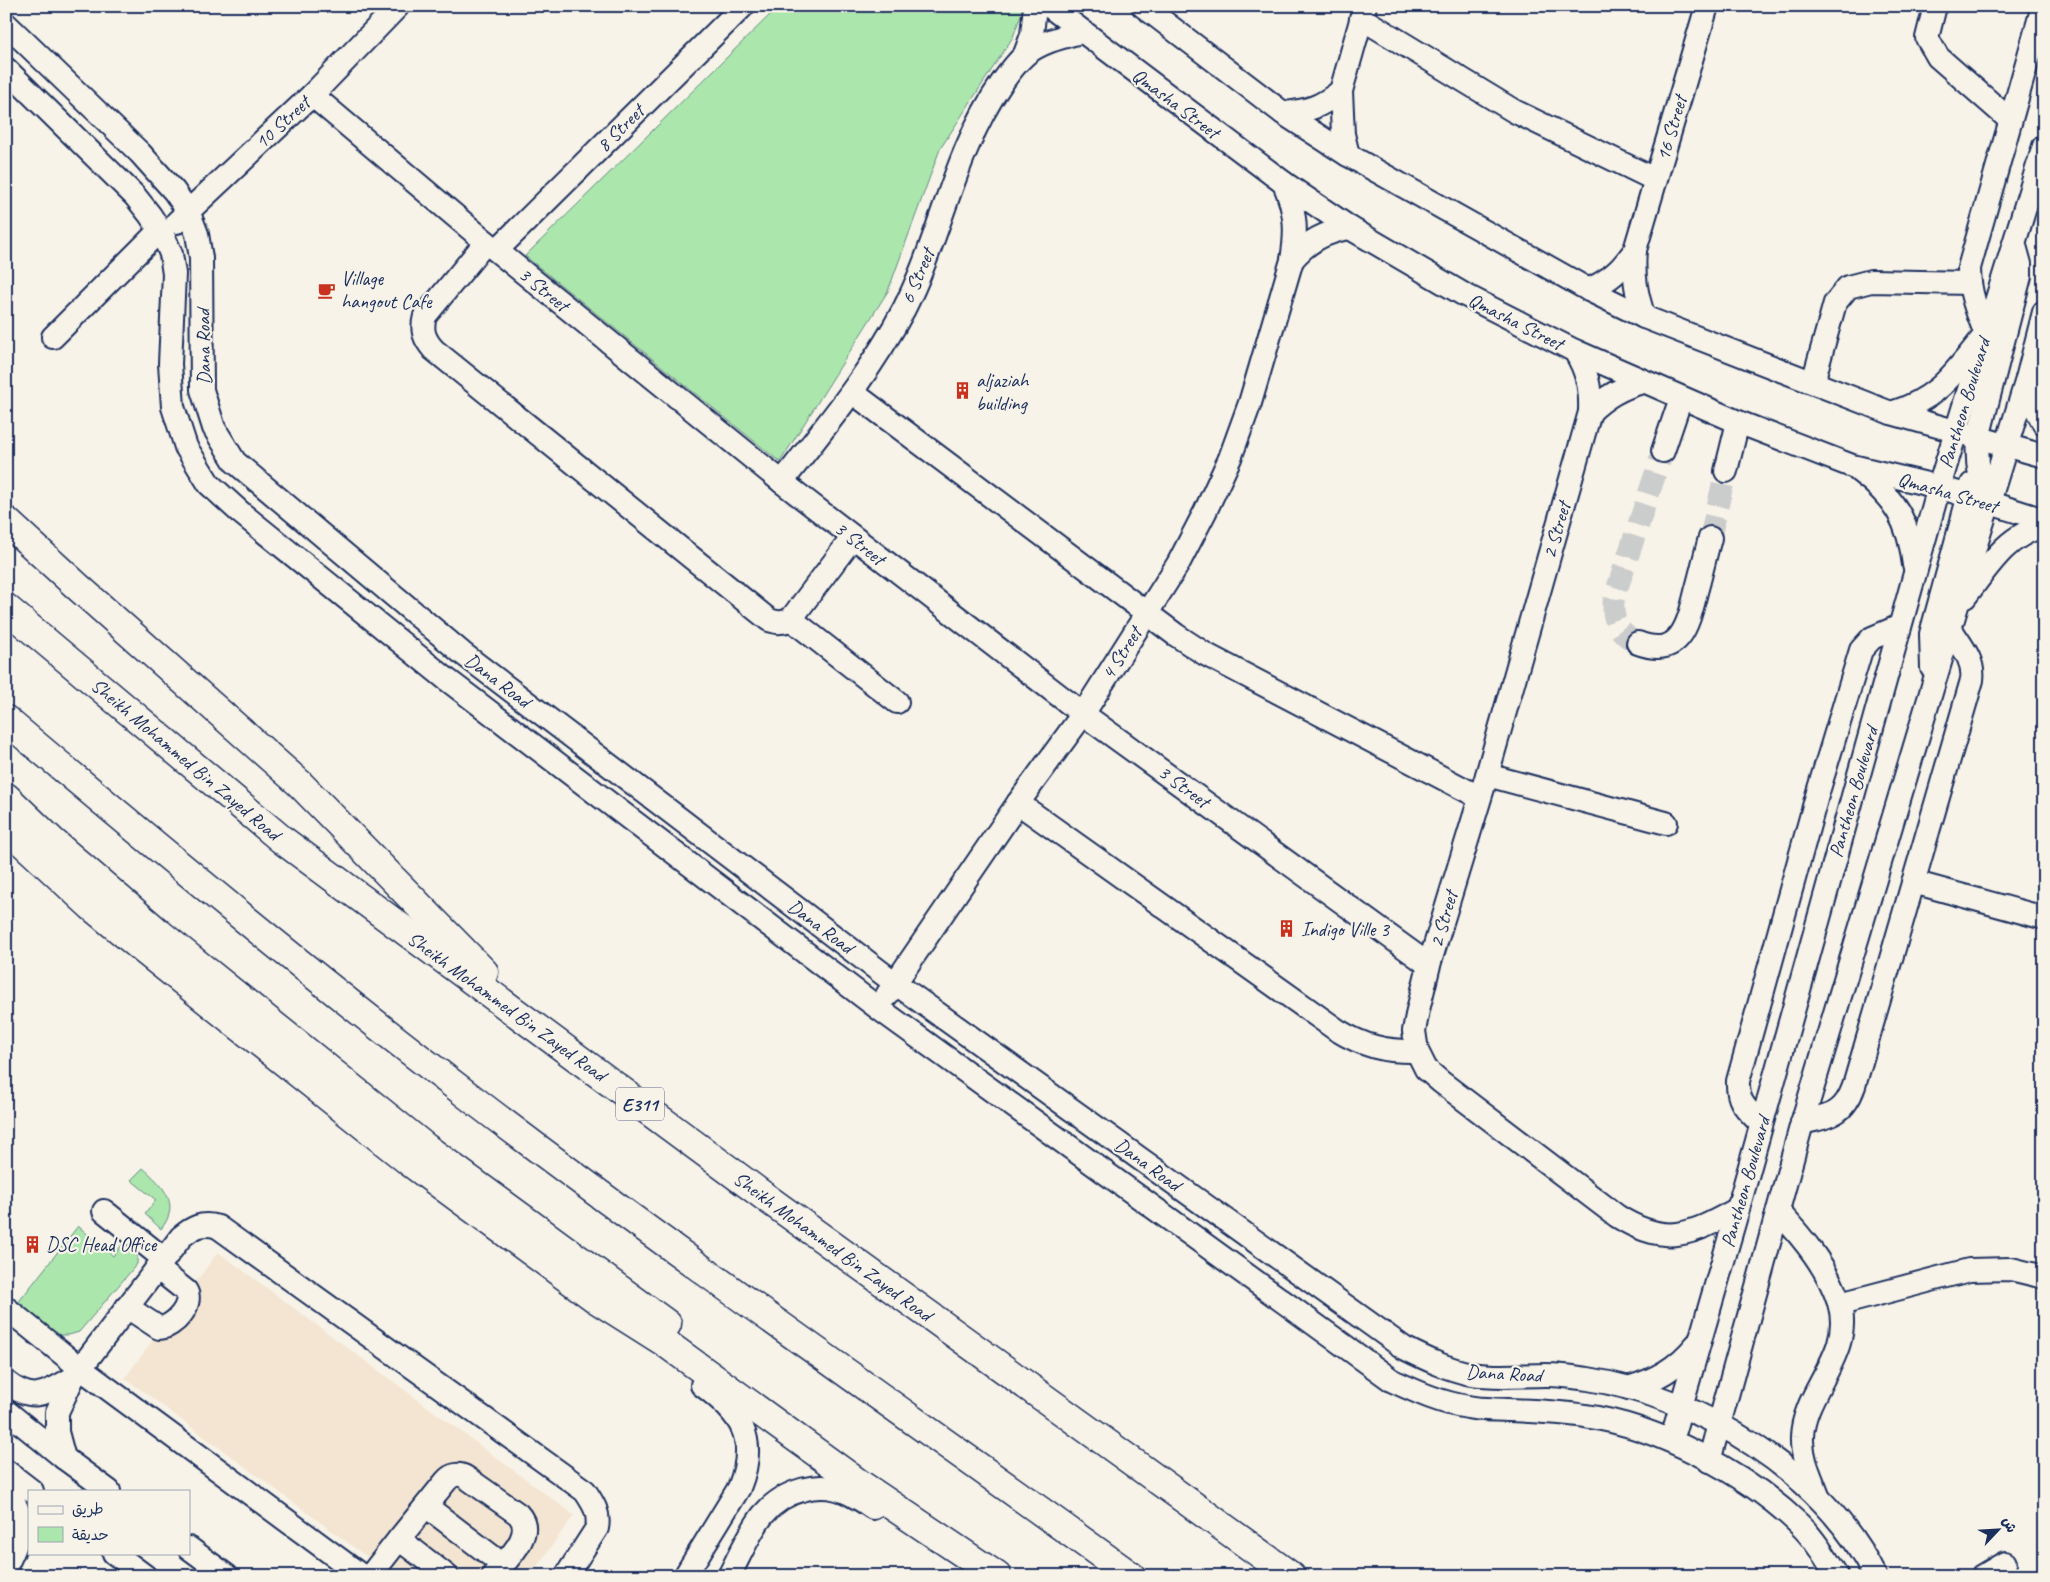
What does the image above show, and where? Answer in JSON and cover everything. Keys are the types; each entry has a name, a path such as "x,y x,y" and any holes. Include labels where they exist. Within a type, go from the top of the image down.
{"highway":[{"path":"6,521 78,588 299,783 539,1029"},
{"name":"Sheikh Mohammed Bin Zayed Road","path":"6,608 281,839 772,1202 1291,1576"},
{"path":"6,720 227,906 474,1101 710,1275 1131,1576"},
{"path":"6,797 144,921 425,1147 609,1283 860,1463 950,1544"},
{"path":"6,827 91,906 144,950 411,1163 596,1300 664,1342 858,1482 997,1576"}],"street":[{"name":"10 Street","path":"53,337 161,233 188,211 312,94 398,6"},
{"name":"8 Street","path":"743,6 492,246 425,316 423,334 427,343 769,620 776,623 791,619"},
{"name":"6 Street","path":"782,482 852,392 884,345 904,308 921,271 967,145 982,115 1009,73 1025,54 1032,35 1035,6"},
{"name":"Qmasha Street","path":"1048,6 1284,183 1350,228 1463,294 1574,351 1738,422 1852,466 1939,487 2044,520"},
{"path":"1143,6 1283,113 1348,155 1589,290 1644,317 1891,413 2044,456"},
{"name":"16 Street","path":"1644,317 1635,288 1633,273 1635,250 1707,6"},
{"path":"1934,6 1928,38 1938,57 2010,120"},
{"path":"1891,413 1912,407 1930,396 1947,381 1986,334 1972,298 1969,283 1971,253 2042,6"},
{"path":"1348,155 1342,134 1341,92 1363,12 1514,111 1656,180"},
{"name":"Dana Road","path":"6,24 140,153 174,191 188,211 196,234 201,258 202,390 214,428 235,462 462,653 895,983 1404,1348 1436,1364 1471,1374 1507,1377 1548,1375 1628,1388 1680,1406 1720,1425 1769,1456 1820,1499 1847,1531 1875,1576"},
{"name":"6 Street","path":"1025,54 1043,44 1081,32"},
{"name":"Dana Road","path":"6,69 135,196 161,233 170,254 174,274 170,364 173,407 186,448 209,484 241,513 445,678 878,1008 1393,1381 1430,1398 1468,1408 1548,1411 1588,1416 1627,1424 1671,1441 1742,1479 1773,1501 1800,1525 1824,1555 1837,1576"},
{"path":"1283,113 1304,111 1324,104 1341,92"},
{"name":"3 Street","path":"312,94 492,246 782,482 1083,714 1429,965"},
{"name":"Pantheon Boulevard","path":"1671,1441 1738,1210 1939,487 2044,146"},
{"name":"4 Street","path":"878,1008 1018,803 1083,714 1187,547 1206,512 1230,458 1250,403 1292,260 1296,221 1292,201 1284,183"},
{"name":"4 Street","path":"1292,260 1303,247 1317,237 1333,230 1350,228"},
{"path":"1934,682 1931,634 1982,487 1976,455 1978,438 2020,276 2020,264 2014,243"},
{"name":"16 Street","path":"1589,290 1608,281 1618,272 1635,250"},
{"path":"1813,382 1835,303 1848,287 1871,282 1969,283"},
{"name":"Pantheon Boulevard","path":"1709,1461 1802,1123 1953,619 1979,500 2006,446 2027,379 2044,312"},
{"name":"2 Street","path":"1574,351 1583,365 1588,380 1590,412 1487,775 1429,965 1414,1031 1417,1051 1426,1069 1441,1082 1634,1227 1654,1234 1674,1235 1694,1231 1738,1210"},
{"path":"2027,379 2033,403 2044,424"},
{"path":"1590,412 1614,392 1643,382"},
{"path":"852,392 1146,614 1205,654 1479,797"},
{"path":"1663,451 1681,398"},
{"path":"1726,471 1738,422"},
{"path":"1955,432 1965,446 1971,463 1972,480 1979,500"},
{"path":"1852,466 1878,485 1898,511 1911,541 1915,573"},
{"path":"1802,1123 1837,1113 1850,1098 1973,673 1953,619 1995,558 2013,540 2044,527"},
{"path":"853,537 791,619 897,702"},
{"path":"1638,643 1653,648 1662,647 1676,641 1682,635 1689,621 1710,538"},
{"path":"1761,1124 1741,1103 1738,1081 1813,811 1862,650 1872,638 1900,626"},
{"path":"1487,775 1666,823"},
{"path":"1018,803 1343,1034 1355,1041 1375,1048 1396,1052 1417,1051"},
{"path":"1913,882 2044,918"},
{"path":"104,1211 161,1263 189,1296 188,1301 172,1324 159,1328 127,1307"},
{"path":"1778,1211 1814,1254 1840,1304 1841,1324 1839,1343 1805,1419 1802,1437 1803,1455 1820,1499"},
{"path":"64,1458 57,1432 57,1412 77,1373 181,1236 200,1225 208,1224 218,1227 578,1485 591,1500 599,1520 597,1528 566,1576"},
{"path":"1840,1304 1969,1270 2011,1269 2044,1277"},
{"path":"596,1300 654,1349 723,1401 734,1412 742,1426 748,1457 745,1473 739,1488 685,1576"},
{"path":"6,1308 77,1373 362,1576"},
{"path":"1628,1388 1649,1382 1669,1372 1686,1357 1699,1340"},
{"path":"6,1382 16,1390 34,1396 43,1394 77,1373"},
{"path":"6,1411 64,1458 109,1490"},
{"path":"6,1471 31,1490"},
{"path":"370,1576 449,1477 458,1474 468,1478 518,1514 524,1523 525,1532 498,1570 426,1506"},
{"path":"728,1576 762,1517 773,1505 787,1495 802,1489 818,1487 834,1488 850,1493 939,1553 987,1576"},
{"path":"6,1492 15,1504 20,1517 21,1530 18,1543 6,1567"},
{"path":"399,1539 447,1576"},
{"path":"190,1549 227,1576"},
{"path":"6,1567 28,1552"},
{"path":"115,1554 145,1576"},
{"path":"1983,1576 2005,1563"}],"shaded area":[{"path":"218,1252 574,1515 530,1576 393,1576 125,1378"}],"green space":[{"path":"779,6 1020,6 1023,9 1013,37 940,149 888,291 780,462 525,256"},
{"path":"143,1168 163,1188 170,1203 167,1220 161,1229 145,1214 156,1200 131,1180"},
{"path":"78,1226 113,1256 126,1240 135,1250 137,1264 79,1332 59,1335 17,1304"}],"tunnel":[{"path":"1638,643 1625,635 1617,625 1613,606 1614,598 1663,451"},
{"path":"1710,538 1726,471"}],"place":[{"name":"Village hangout Cafe","path":"327,290"},
{"name":"aljaziah building","path":"962,391"},
{"name":"Indigo Ville 3","path":"1287,929"},
{"name":"DSC Head Office","path":"32,1244"}]}
